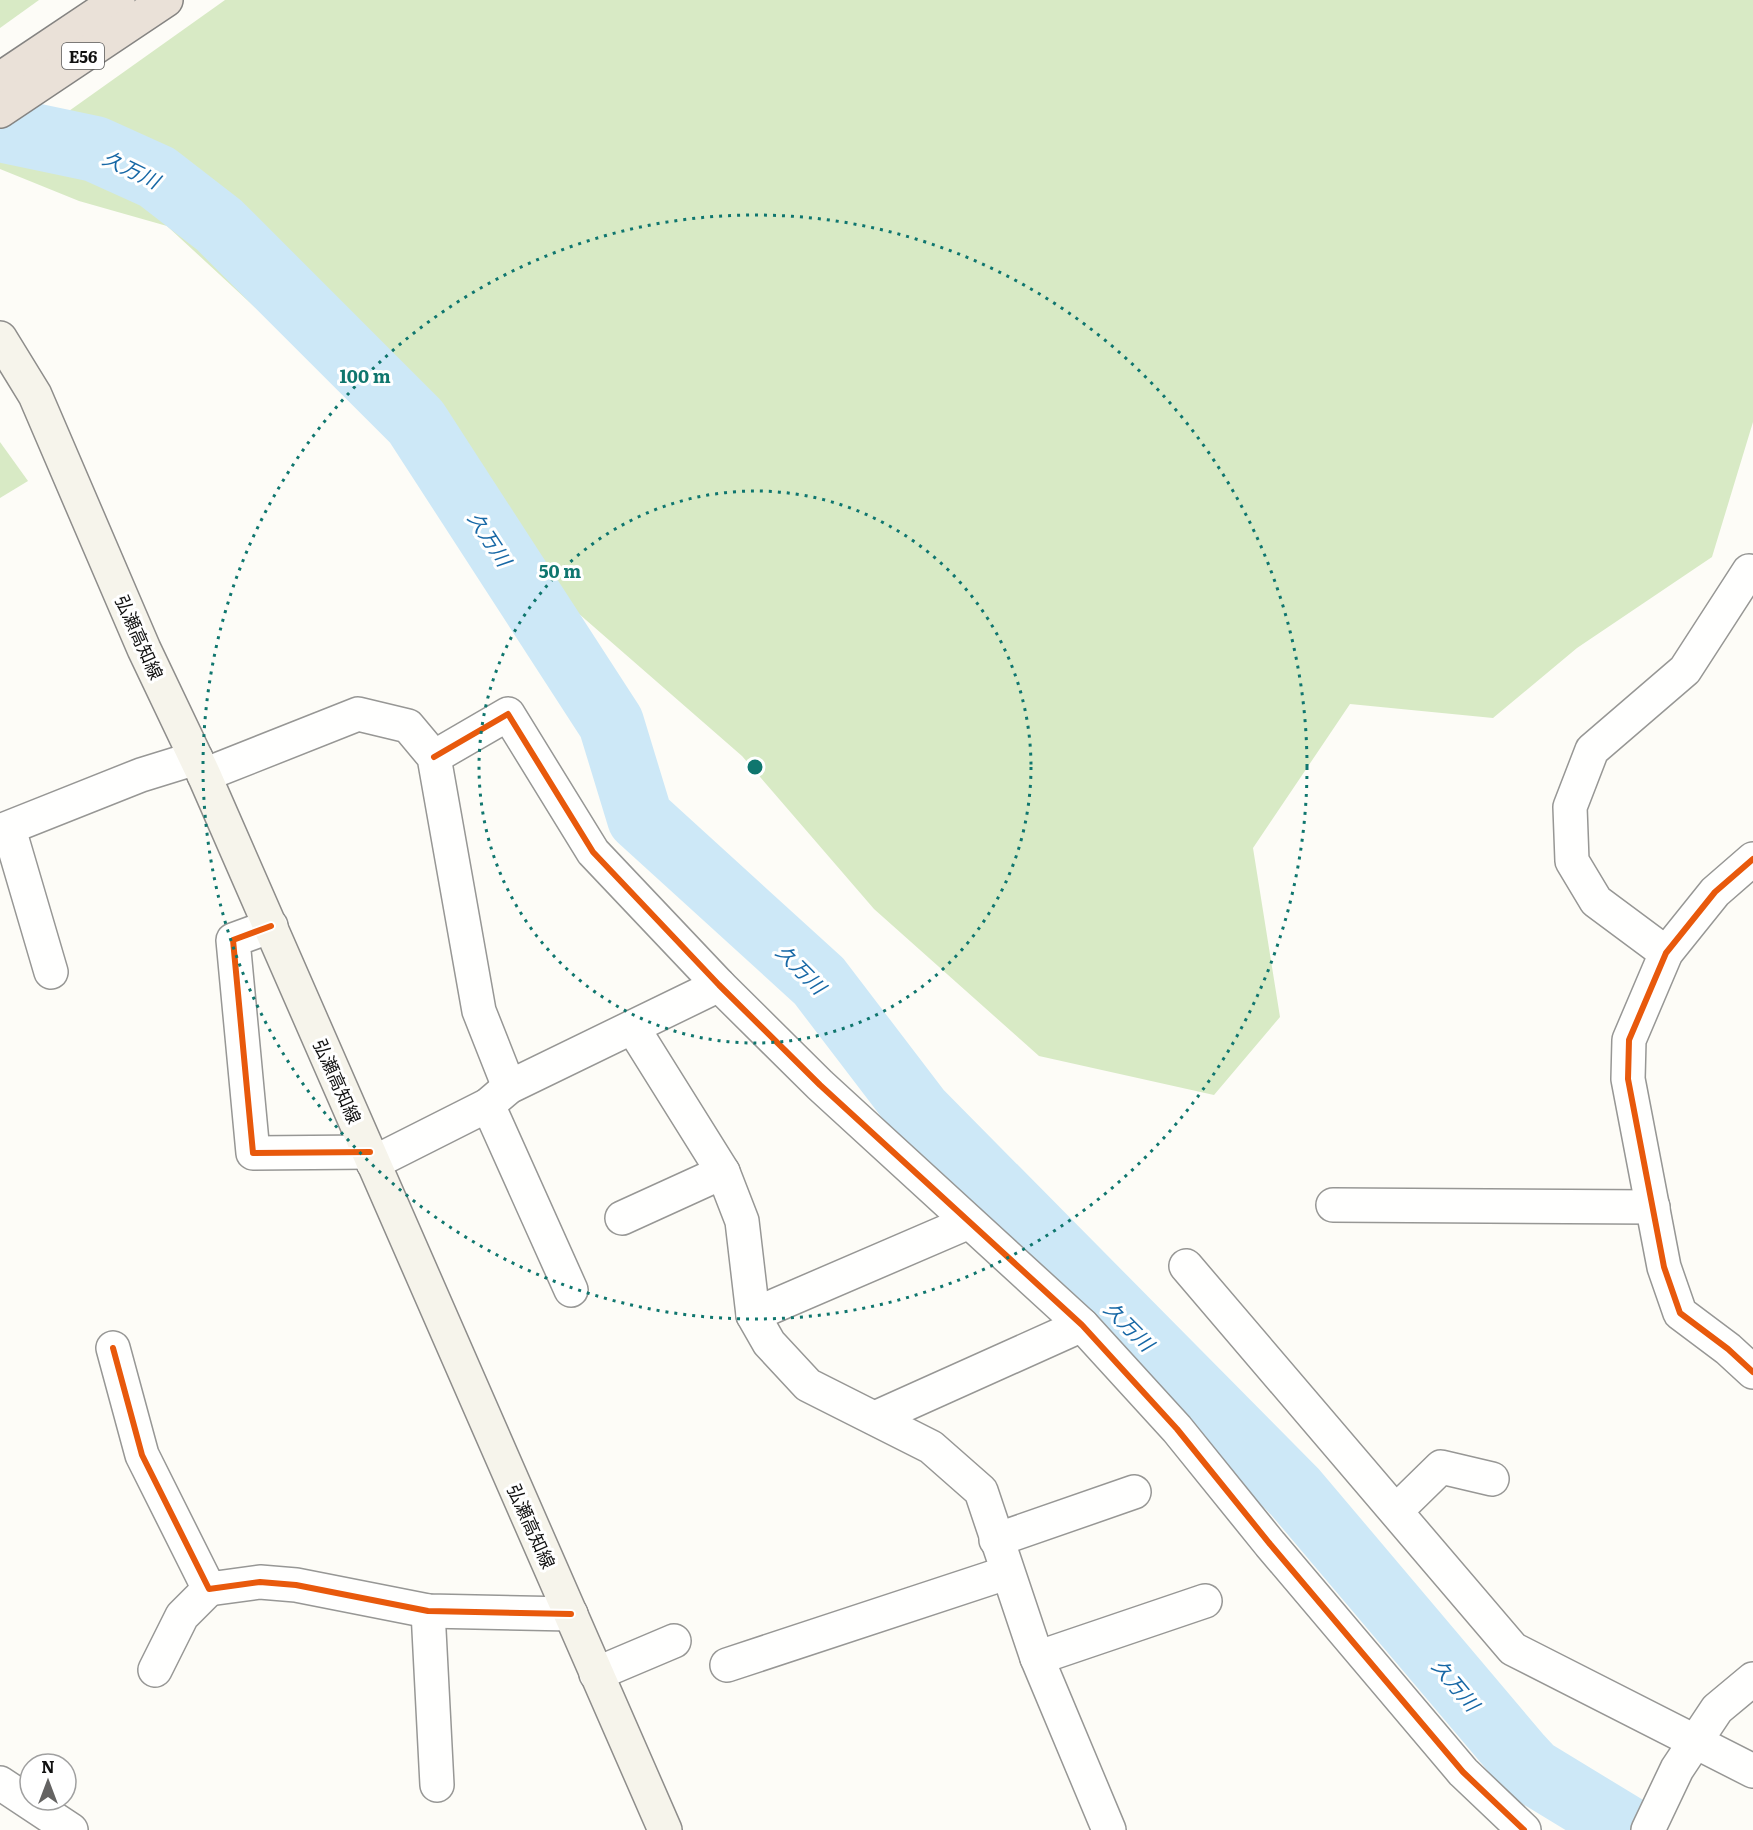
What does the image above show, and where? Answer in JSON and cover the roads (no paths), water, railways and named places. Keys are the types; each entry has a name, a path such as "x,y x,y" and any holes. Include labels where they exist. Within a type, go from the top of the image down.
{"highway":[{"name":"E56","path":"0,79 118,0"},
{"name":"E56","path":"0,111 166,0"}],"main road":[{"name":"弘瀬高知線","path":"0,338 35,395 144,649 200,766 271,926 665,1830"}],"street":[{"path":"1666,953 1596,901 1572,861 1570,807 1592,750 1685,670 1749,571"},
{"path":"51,972 4,830 141,775 200,766 358,714 408,726 434,757 479,1011 499,1096 571,1290"},
{"path":"434,757 508,714 593,852 719,985 820,1085 1082,1325 1177,1429 1270,1544 1463,1772 1524,1830"},
{"path":"1753,859 1716,892 1666,953 1629,1040 1628,1079 1664,1268 1680,1313 1728,1349 1753,1372"},
{"path":"271,926 233,940 253,1154 371,1157 499,1096 719,985"},
{"path":"633,1028 723,1172 742,1221 753,1315 769,1343 808,1384 931,1447 981,1491 1006,1573 1037,1658 1109,1830"},
{"path":"622,1218 723,1172"},
{"path":"1333,1205 1653,1207"},
{"path":"753,1315 969,1222"},
{"path":"1186,1266 1513,1649 1753,1771"},
{"path":"875,1418 1082,1325"},
{"path":"113,1348 142,1455 209,1588"},
{"path":"1396,1511 1441,1467 1492,1479"},
{"path":"996,1540 1134,1492"},
{"path":"727,1665 1006,1573"},
{"path":"155,1670 182,1616 209,1588 260,1582 296,1586 428,1611 571,1614"},
{"path":"1037,1658 1205,1601"},
{"path":"428,1611 437,1785"},
{"path":"596,1674 674,1641"},
{"path":"1648,1830 1677,1769 1717,1709 1753,1679"},
{"path":"0,1783 71,1830"}],"waterway":[{"name":"久万川","path":"0,129 95,149 157,177 219,225 416,422 611,723 640,818 819,981 919,1112 1295,1492 1532,1771 1629,1830"}]}
